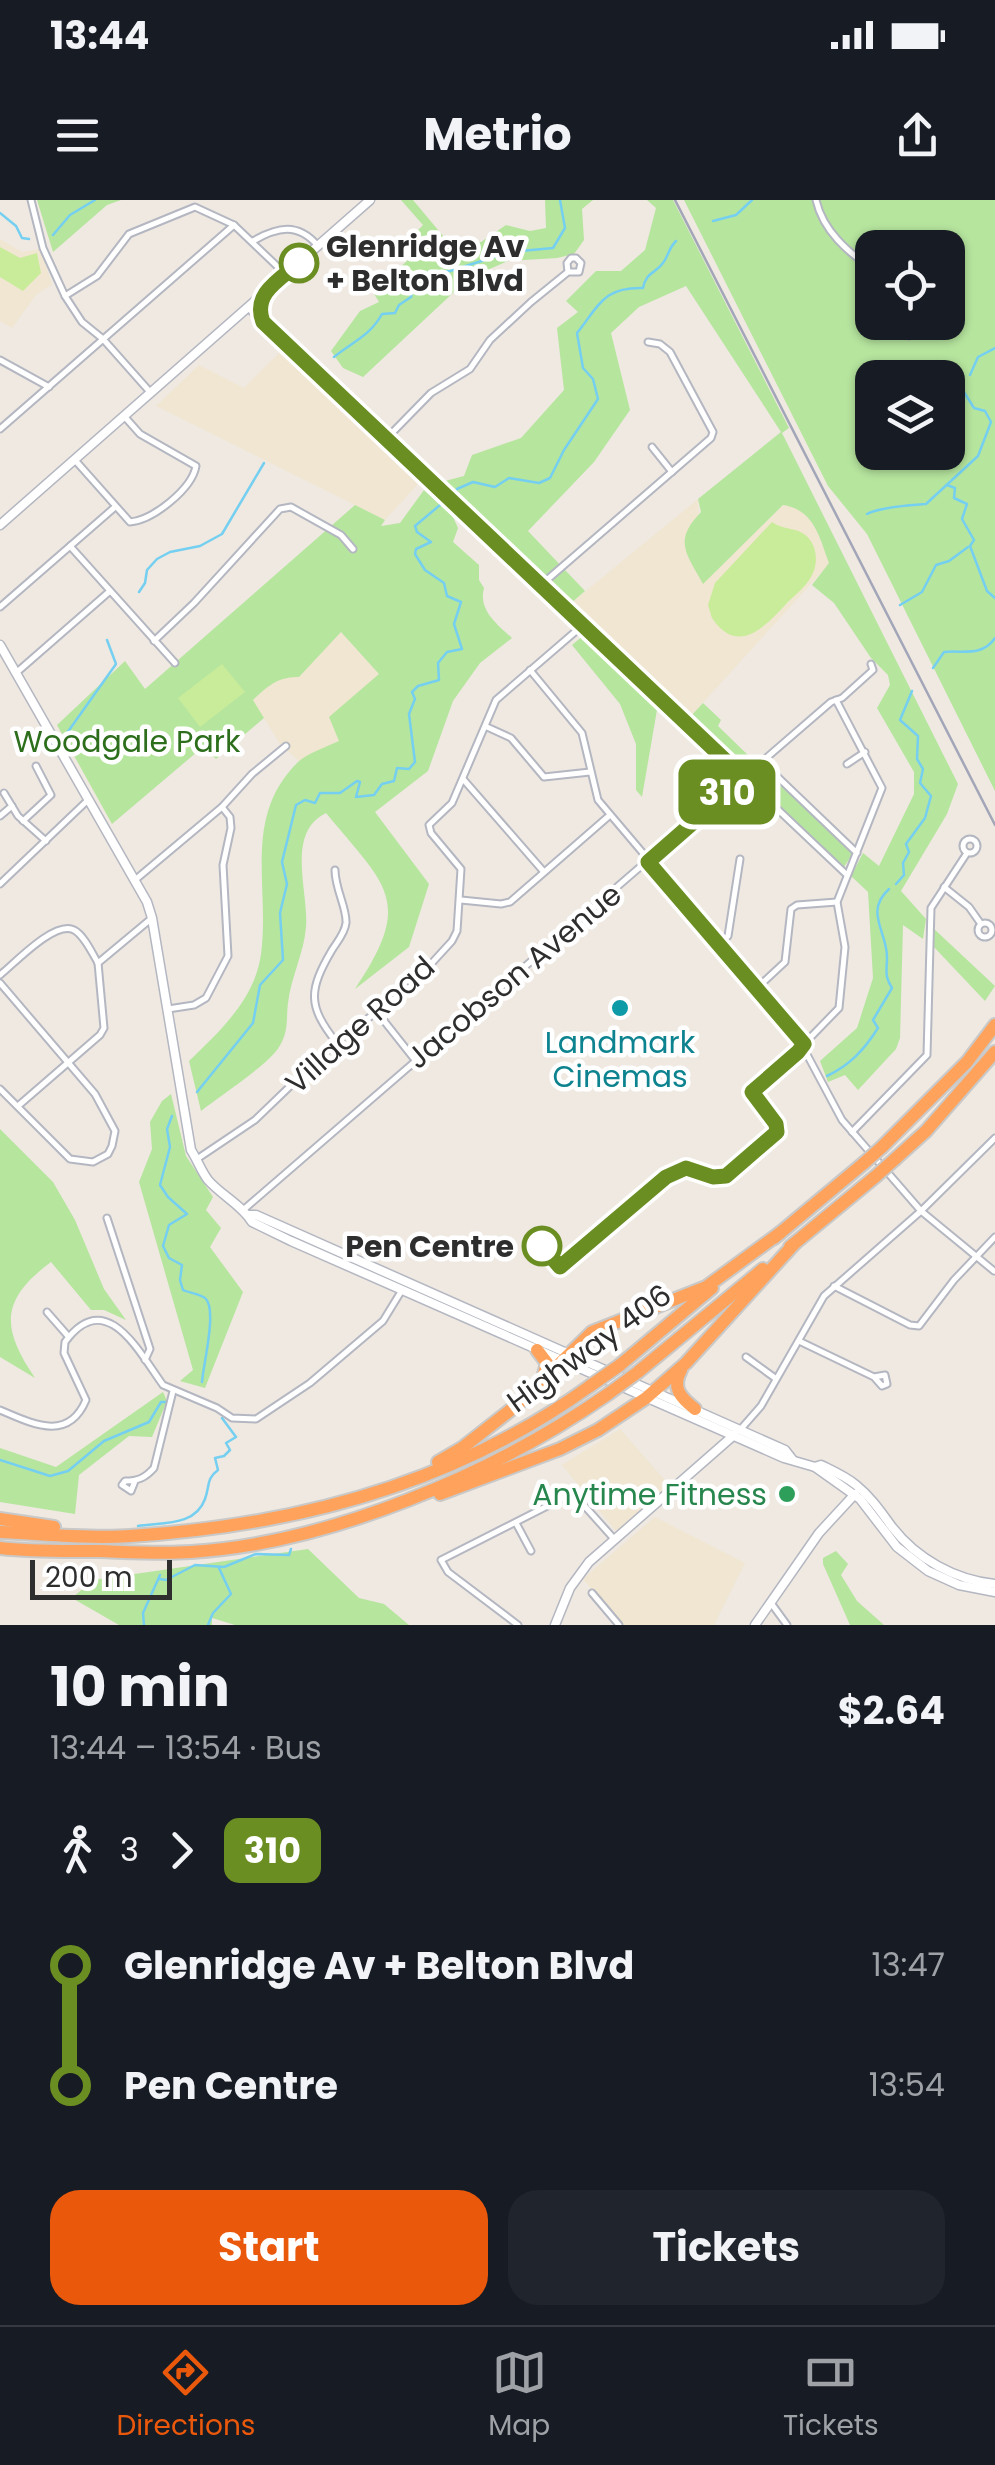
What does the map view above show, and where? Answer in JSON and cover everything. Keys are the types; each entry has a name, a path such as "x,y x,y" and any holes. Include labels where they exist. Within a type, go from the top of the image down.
{"highway":[{"name":"Highway 406","path":"0,1532 128,1536 212,1530 282,1518 356,1500 423,1476 503,1440 560,1408 620,1364 882,1147 968,1062 995,1025"},
{"name":"Highway 406","path":"0,1548 188,1552 228,1548 352,1520 400,1504 483,1467 540,1438 638,1372 896,1159 926,1131 995,1052"},
{"path":"356,1500 462,1448 517,1405 592,1332 706,1286 780,1232"},
{"path":"695,1410 679,1394 676,1383 680,1372 795,1243"},
{"path":"537,1350 546,1363 547,1372 542,1380"},
{"path":"352,1520 456,1490 560,1449 598,1430 649,1394 696,1352"},
{"path":"0,1518 68,1528 161,1532"},
{"path":"0,1556 188,1552"}],"main road":[{"path":"0,525 370,200"},
{"path":"262,294 258,310 263,322"},
{"path":"0,645 135,880 152,918 185,1124 207,1178 245,1213 537,1350 565,1356"},
{"path":"405,1286 737,1433 785,1450 792,1459 814,1467 821,1465 857,1491 919,1554 959,1576 995,1584"},
{"path":"649,1394 695,1410 737,1433"},
{"path":"555,1625 579,1573 737,1433"},
{"path":"857,1491 898,1546 928,1571 959,1585 995,1592"},
{"path":"755,1625 820,1533 857,1491"}],"street":[{"path":"31,200 43,248 65,296 82,322 103,338 150,392"},
{"path":"816,200 831,232 855,258"},
{"path":"65,296 97,276 123,241 140,227 195,207 234,225 254,241 279,268 281,278"},
{"path":"0,429 234,225"},
{"path":"254,241 281,228 301,232 318,246"},
{"path":"386,439 432,394 470,369 492,339 568,272"},
{"path":"248,308 846,874"},
{"path":"541,586 711,438 713,432 670,352 660,344 648,342"},
{"path":"0,360 49,387"},
{"path":"74,459 135,523 184,490 196,470 188,460 140,434 124,416"},
{"path":"652,447 672,472"},
{"path":"0,607 115,506"},
{"path":"154,641 280,509 291,506 342,535 353,549"},
{"path":"70,546 176,663"},
{"path":"16,672 110,591"},
{"name":"Village Road","path":"196,1158 255,1120 336,1042 420,978 452,940 457,932 461,869 432,833 430,824 452,803 496,700 583,625"},
{"name":"Jacobson Avenue","path":"245,1213 415,1060 873,670 870,664"},
{"path":"530,670 582,733 598,800 804,1044 836,1111 852,1132 921,1212 994,1272"},
{"path":"804,1044 836,1014 842,1002 845,947 837,902 882,788 836,700"},
{"path":"487,727 511,738 544,776 590,772"},
{"path":"135,880 222,807 252,774 286,746"},
{"path":"847,764 866,752"},
{"path":"762,762 858,853"},
{"path":"23,822 52,795 36,766"},
{"path":"463,779 544,872"},
{"path":"4,792 23,822 46,841"},
{"path":"0,884 89,800"},
{"path":"0,816 12,806"},
{"path":"168,1009 194,1005 206,998 228,956 223,865 231,828 230,817 222,807"},
{"path":"460,900 510,902 610,815"},
{"path":"852,1132 927,1055 931,908 968,853"},
{"path":"719,945 728,936 740,859"},
{"path":"335,870 335,888 344,910 345,928 326,961 314,1000 318,1018 336,1042"},
{"path":"944,888 969,906 981,924"},
{"path":"757,988 785,962 791,909 796,905 837,902"},
{"path":"98,963 152,918"},
{"path":"0,975 51,932 67,928 79,933 98,963 104,1028 18,1106"},
{"path":"0,983 96,1094 115,1131 112,1146 93,1162 70,1158 0,1089"},
{"path":"377,1012 415,1060"},
{"path":"737,1433 761,1406 813,1310 834,1286 921,1212 995,1138"},
{"path":"107,1218 150,1349 146,1360"},
{"path":"834,1286 919,1326 954,1280 995,1237"},
{"path":"0,1410 52,1428 80,1411 86,1400 64,1353 68,1336 95,1320 111,1322 122,1329 163,1385 173,1392 204,1401 238,1421 256,1419 310,1383 382,1321 405,1286"},
{"path":"46,1312 68,1336"},
{"path":"799,1341 874,1377"},
{"path":"746,1357 775,1378"},
{"path":"135,1481 154,1468 173,1392"},
{"path":"518,1625 448,1572 441,1560 573,1492 615,1540"},
{"path":"516,1522 531,1551"},
{"path":"592,1593 619,1625"},
{"path":"770,1603 786,1625"}],"shaded area":[{"path":"0,239 22,252 40,249 52,284 36,295 12,328 0,321"},
{"path":"282,350 420,482 385,520 156,406 199,365 244,388"},
{"path":"698,499 703,583 783,505 799,508 814,525 830,563 690,717 570,604"},
{"path":"341,632 379,674 330,717 339,741 299,761 280,744 253,700 267,686 287,676 300,676"},
{"path":"620,1429 669,1485 616,1531 562,1465"},
{"path":"655,1517 745,1563 714,1625 623,1625 583,1579"}],"green space":[{"path":"37,200 121,200 107,205 53,252"},
{"path":"401,200 413,200 449,243 481,242 506,225 530,231 546,228 545,200 593,200 582,209 584,240 574,254 508,261 469,278 363,377 343,368 331,351 360,311 379,302 373,292 399,273 397,270 427,243 417,231 423,225"},
{"path":"647,200 673,200 789,428 782,433 958,784 947,814 901,891 926,919 923,939 903,925 900,1038 896,1049 858,1090 845,1075 828,1082 820,1061 857,1028 873,978 868,892 851,876 863,853 879,866 914,794 914,772 877,708 890,685 888,675 871,658 834,603 812,585 829,563 809,518 783,505 703,584 688,555 685,539 701,512 698,499 781,432 686,286 639,307 611,333 630,410 594,462 528,531 585,591 570,604 445,481 464,476 472,455 521,438 564,390 557,328 578,312 566,301 596,271 621,271 645,250 656,208"},
{"path":"684,200 995,200 995,791 867,534 828,486"},
{"path":"0,247 20,258 37,253 41,273 23,291 0,277"},
{"name":"Woodgale Park","path":"424,490 453,517 458,528 453,542 479,565 486,610 512,638 480,663 453,701 428,771 375,812 429,884 409,947 355,989 384,934 386,895 364,859 326,813 313,822 302,849 306,927 282,1041 265,1062 201,1111 189,1061 244,1000 261,954 262,853 270,806 281,783 298,762 339,741 329,717 379,674 341,632 299,677 274,683 253,700 264,718 216,759 204,746 112,824 57,725 125,661 145,689 355,505 385,520 381,526 400,523"},
{"path":"772,522 808,537 815,550 814,569 805,585 770,621 751,634 732,635 712,618 708,605 715,583"},
{"path":"584,635 658,704 642,797 636,790 636,744 620,704 572,645"},
{"path":"222,664 245,692 200,727 178,698"},
{"path":"703,703 721,720 718,726 753,760 744,769 690,717"},
{"path":"764,770 853,853 844,867 751,780"},
{"path":"933,928 995,986 985,1001 933,946"},
{"path":"171,1094 186,1156 213,1197 206,1210 221,1228 210,1247 243,1292 205,1388 180,1381 193,1370 139,1182 152,1149 150,1122"},
{"path":"0,1129 53,1182 75,1220 104,1289 126,1320 104,1310 91,1310 51,1262 22,1289 11,1315 16,1344 35,1378 0,1357"},
{"path":"163,1392 167,1401 152,1437 129,1436 79,1475 75,1514 0,1502 0,1448 56,1467"},
{"path":"308,1549 359,1598 384,1604 409,1625 235,1625 212,1618 212,1625 119,1625 72,1598 93,1580"},
{"path":"836,1551 848,1564 841,1575 857,1601 884,1625 850,1625 823,1564 823,1558"}],"waterway":[{"path":"53,235 70,215 95,200"},
{"path":"334,357 366,333 382,314 395,313 411,297 412,288 424,273 450,271 510,252 553,248 565,228 560,200"},
{"path":"713,221 736,215 752,200"},
{"path":"0,213 16,226 22,238 29,239"},
{"path":"457,489 473,482 495,487 509,478 539,483 550,478 598,399 593,379 583,368 577,333 611,294 643,288 676,241"},
{"path":"970,375 978,357 995,348"},
{"path":"965,394 974,408 985,411 991,422 978,456 965,468"},
{"path":"139,592 147,570 157,559 200,546 222,534 264,463"},
{"path":"867,514 926,504 963,470"},
{"path":"947,485 955,488 954,498 967,504 962,519 974,540 970,546 987,591 995,598"},
{"path":"197,1092 253,1023 260,985 283,960 280,913 287,884 282,862 296,805 305,800 315,803 320,793 340,793 357,781 360,782 356,797 374,795 382,784 394,781 397,768 409,769 415,762 409,714 415,699 412,692 418,686 439,680 438,663 447,652 462,649 454,624 461,602 447,596 444,583 425,570 415,554 416,549 431,542 415,526 446,500"},
{"path":"900,605 922,592 936,565 968,547"},
{"path":"933,668 944,652 978,650 995,638"},
{"path":"67,733 116,664 107,640"},
{"path":"896,884 904,875 903,863 909,852 906,844 925,818 931,796 920,783 923,769 917,759 918,736 900,720 912,691"},
{"path":"827,1076 850,1062 867,1043 878,1028 873,1020 892,988 877,914 889,889"},
{"path":"172,1116 167,1129 170,1147 160,1185 187,1214 169,1225 163,1246 169,1258 182,1265 183,1290 204,1297 209,1305 202,1382"},
{"path":"0,1460 50,1476 68,1471 104,1441 149,1422 161,1402 166,1402"},
{"path":"138,1526 176,1522 200,1508 210,1479 218,1470 215,1458 224,1456 230,1450 226,1443 236,1437 222,1418"},
{"path":"160,1579 166,1580 195,1565 224,1567 256,1554 289,1555 291,1549"},
{"path":"208,1625 213,1613 231,1594 219,1568"},
{"path":"144,1625 143,1613 160,1575"}],"railway":[{"path":"675,200 995,825"}],"bus line":[{"name":"310","path":"299,263 262,294 258,310 263,322 744,778 648,862 804,1044 752,1092 776,1124 777,1132 726,1176 713,1177 686,1168 666,1177 560,1267 542,1246"}],"place":[{"name":"Glenridge Av + Belton Blvd","path":"299,263"},
{"name":"Landmark Cinemas","path":"620,1008"},
{"name":"Pen Centre","path":"542,1246"},
{"name":"Anytime Fitness","path":"787,1494"}]}
